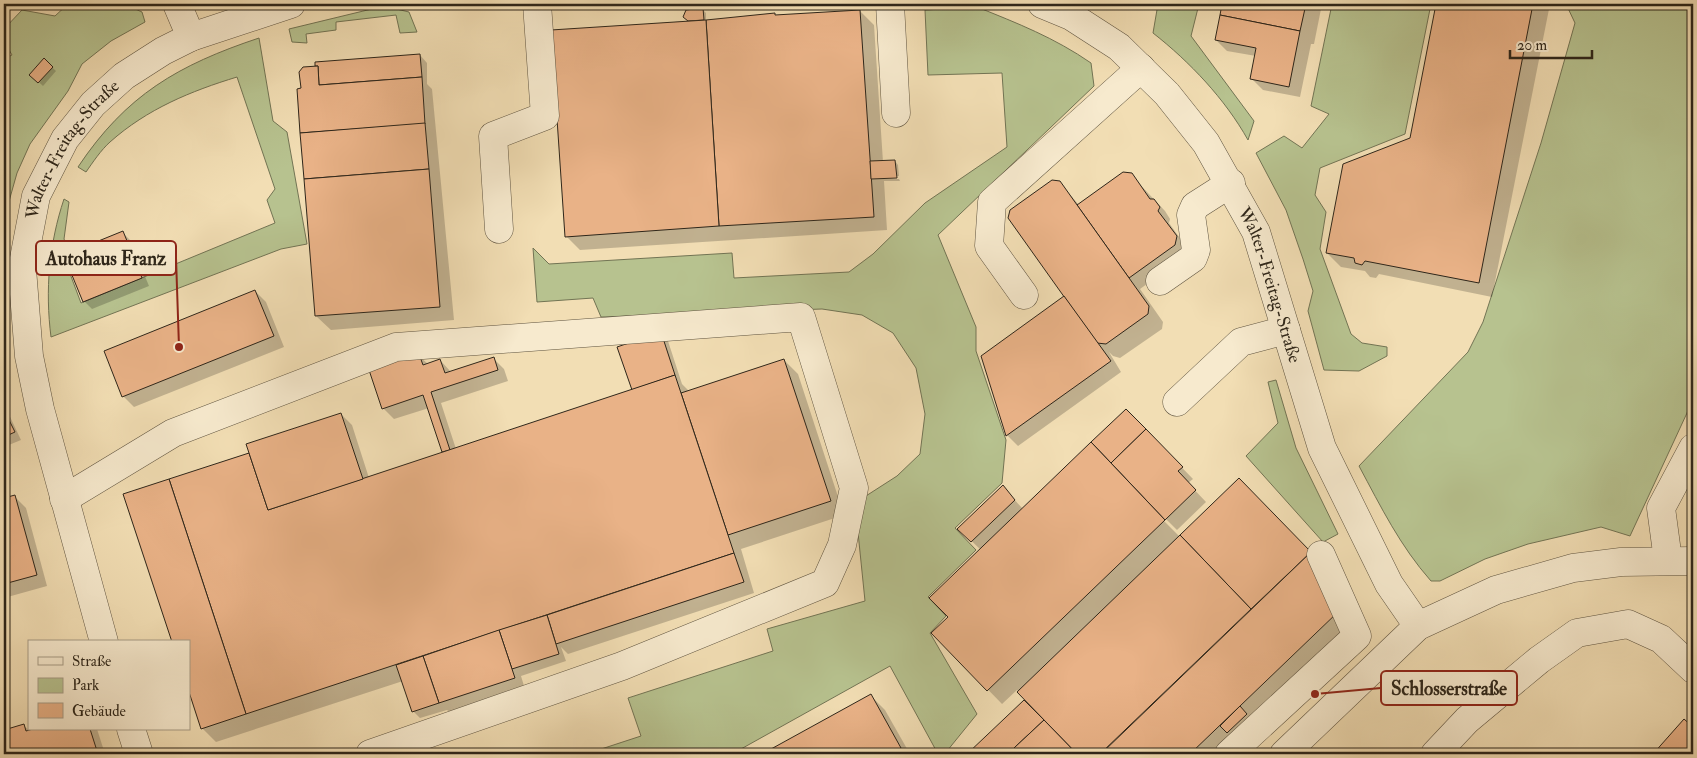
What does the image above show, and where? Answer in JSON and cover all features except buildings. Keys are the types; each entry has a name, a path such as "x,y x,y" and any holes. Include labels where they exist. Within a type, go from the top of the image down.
{"street":[{"path":"178,4 191,37"},
{"name":"Walter-Freitag-Straße","path":"103,640 40,409 29,356 22,269 36,196 65,139 93,104 124,76 163,51 240,11 291,4"},
{"path":"499,229 493,136 545,116 537,4"},
{"path":"890,4 896,113"},
{"name":"Walter-Freitag-Straße","path":"1042,4 1071,16 1119,47 1167,94 1206,143 1231,183 1256,232 1322,448 1389,584 1418,626"},
{"path":"1024,294 989,246 992,202 1141,68"},
{"path":"1160,281 1193,258 1196,250 1191,215 1195,206 1231,183"},
{"path":"64,499 173,434 396,347 802,317 854,488 842,545 825,583 622,666 370,754"},
{"path":"1177,402 1241,342 1286,330"},
{"path":"1284,754 1418,626 1496,590 1573,568 1621,562 1681,561 1661,508 1693,448"},
{"path":"1229,754 1357,636 1321,555"},
{"path":"1435,754 1467,720 1539,660 1577,633 1628,624 1661,639 1693,669"},
{"path":"131,730 139,754"}],"green space":[{"path":"68,4 124,4 142,12 145,22 111,41 82,64 68,91 30,144 17,173 4,219 4,59 12,55 4,41 4,29 22,10 55,16"},
{"path":"1158,4 1199,4 1191,36 1254,121 1248,140 1229,110 1206,82 1153,33"},
{"path":"1332,4 1431,4 1405,134 1320,168 1315,195 1326,212 1320,249 1351,334 1362,343 1387,347 1387,356 1359,371 1324,370 1308,311 1313,291 1303,259 1286,210 1256,153 1284,136 1302,148 1329,114 1311,106"},
{"path":"1566,4 1693,4 1693,400 1630,536 1601,527 1528,544 1485,559 1440,581 1431,581 1400,540 1359,466 1468,352 1483,322 1541,143 1575,23"},
{"path":"384,6 409,12 417,32 400,33 396,15 336,22 336,30 306,34 307,43 292,42 289,29"},
{"path":"977,7 1050,39 1091,63 1094,86 938,235 976,327 976,351 1006,440 1002,483 955,528 976,550 928,597 946,616 930,633 977,714 947,751 949,754 938,754 890,666 732,754 586,754 641,736 628,698 773,651 767,629 865,601 855,503 897,476 920,454 925,414 916,368 893,333 862,315 822,309 601,317 593,298 537,302 533,248 549,264 732,253 734,278 849,272 873,254 925,203 1007,147 1002,73 928,75 925,10"},
{"path":"259,38 273,121 287,132 307,244 281,249 51,337 48,302 50,267 55,233 64,199 69,202 64,239 69,251 66,263 81,303 275,223 267,200 275,189 237,77 203,88 154,111 124,130 110,142 100,152 86,172 78,167 115,120 156,86 203,59"},
{"path":"1276,380 1296,448 1338,534 1323,542 1246,456 1278,423 1268,382"}],"place":[{"name":"Autohaus Franz","path":"179,347"},
{"name":"Schlosserstraße","path":"1315,694"}]}
